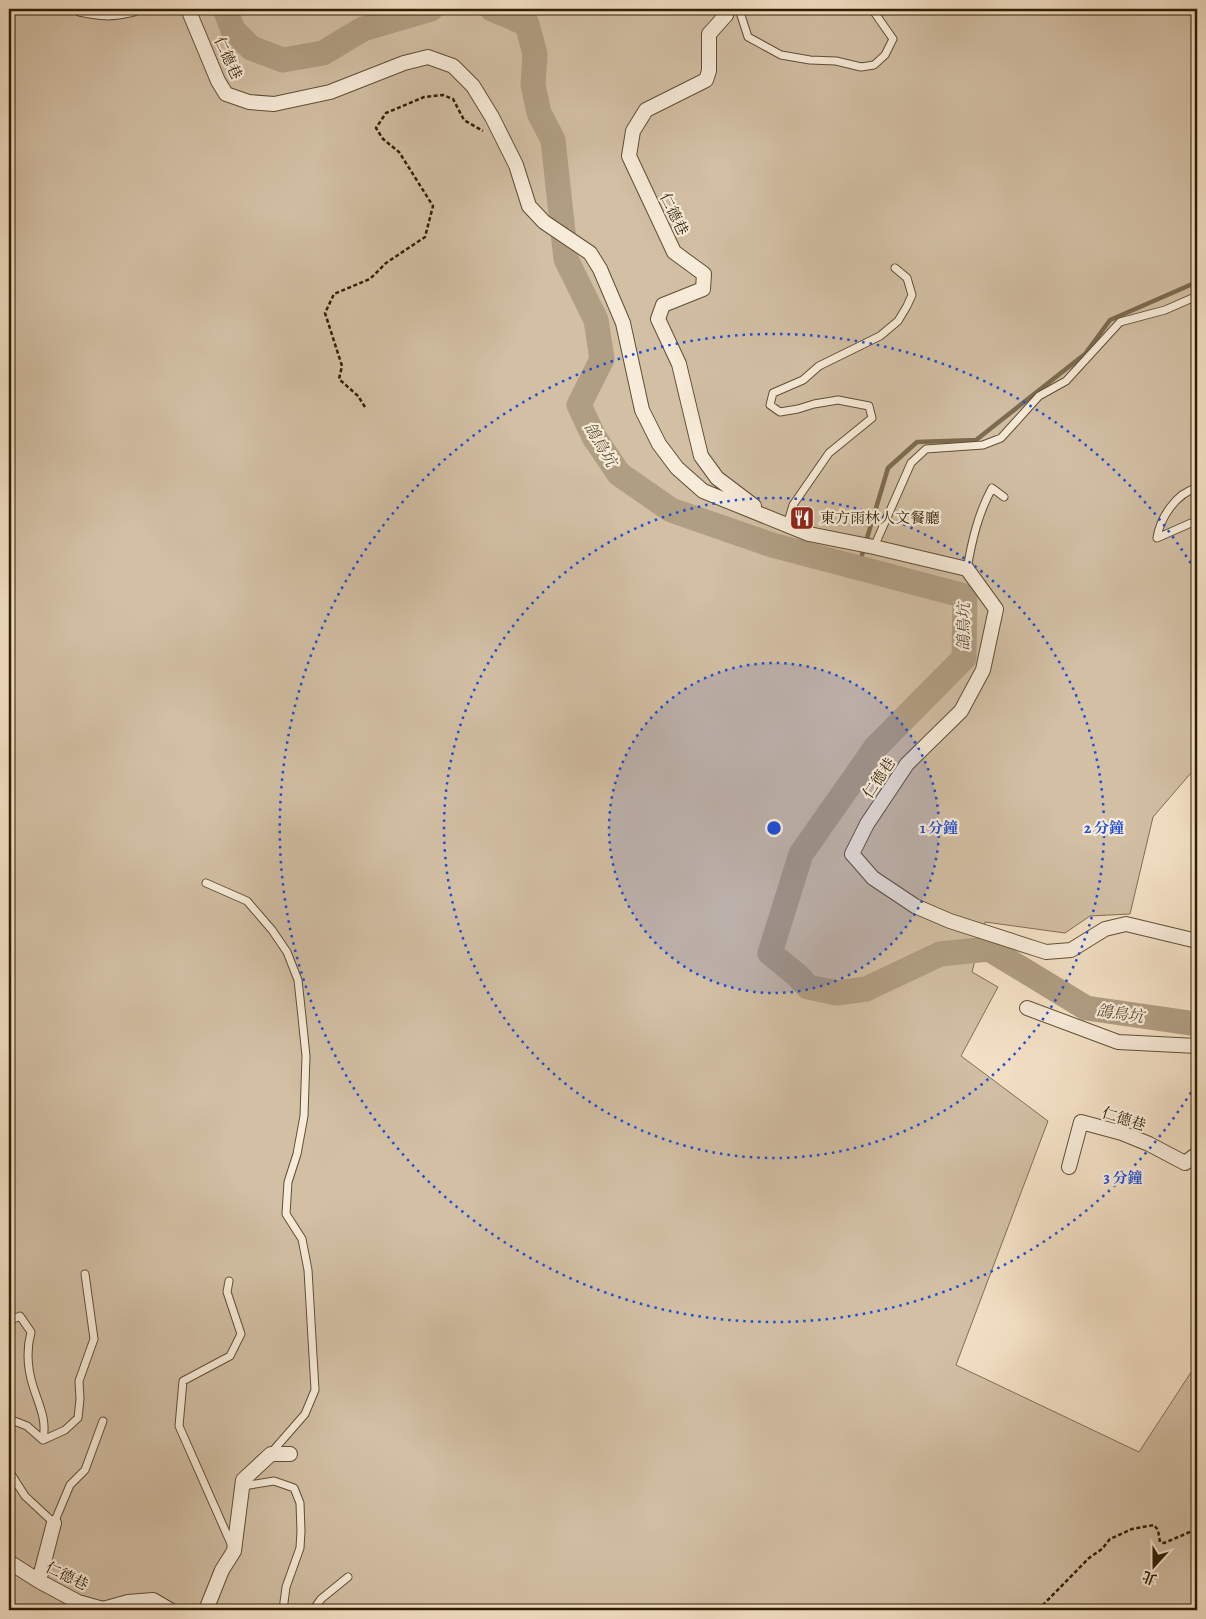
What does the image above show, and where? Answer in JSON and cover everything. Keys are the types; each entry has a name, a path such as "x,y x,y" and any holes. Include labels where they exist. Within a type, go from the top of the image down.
{"street":[{"path":"81,9 114,14 132,9"},
{"name":"仁德巷","path":"188,9 218,80 226,94 249,102 274,104 330,92 404,63 428,56 453,66 473,86 478,94 516,164 529,206 544,222 590,253 600,269 623,323 642,410 659,444 676,468 703,491 809,534 874,546 967,569 996,609 983,670 961,711 907,764 867,824 852,854 873,878 915,906 950,921 1046,952 1071,950 1105,929 1126,924 1197,941"},
{"name":"仁德巷","path":"728,9 726,15 709,34 709,71 706,80 646,110 633,131 629,156 674,252 704,274 703,289 663,305 658,319 679,364 701,456 717,478 758,509 781,523"},
{"path":"1028,1008 1118,1042 1197,1046"},
{"name":"仁德巷","path":"1069,1167 1081,1122 1149,1144 1185,1163 1197,1154"},
{"path":"206,1610 222,1570 234,1551 243,1480 271,1454 290,1454"},
{"path":"39,1581 54,1523"},
{"name":"仁德巷","path":"9,1562 78,1602 103,1609 128,1602 152,1600 170,1610"}],"lane":[{"path":"738,9 748,37 781,55 810,60 836,61 861,67 874,65 885,55 893,38 872,9"},
{"path":"781,523 829,453 872,418 869,406 838,400 780,412 770,405 773,393 803,380 819,366 880,336 898,320 912,295 907,278 895,268"},
{"path":"874,546 911,463 926,449 983,445 1001,438 1039,396 1066,381 1120,322 1165,310 1197,296"},
{"path":"967,569 973,533 984,503 992,488 1004,497"},
{"path":"1197,488 1174,502 1158,530 1157,538 1191,523 1197,523"},
{"path":"206,882 247,901 272,930 287,952 298,980 306,1056 304,1116 297,1154 288,1182 286,1214 302,1239 308,1270 315,1390 306,1414 271,1454"},
{"path":"43,1440 65,1430 78,1418 79,1381 94,1339 85,1274"},
{"path":"229,1280 227,1292 241,1334 230,1356 183,1381 179,1426 234,1551"},
{"path":"9,1321 20,1316 31,1332 27,1347 29,1372 46,1427 43,1440"},
{"path":"9,1418 27,1426 43,1440"},
{"path":"9,1471 25,1496 54,1523 70,1486 85,1470 103,1421"},
{"path":"243,1486 274,1481 294,1488 300,1503 300,1548 286,1587 283,1610"},
{"path":"313,1610 321,1600 348,1577"}],"path":[{"path":"365,407 358,396 339,379 342,366 325,313 334,294 370,279 386,263 425,237 432,206 399,152 383,140 376,128 386,113 424,97 443,95 453,99 464,120 490,134"},
{"path":"1038,1610 1089,1558 1102,1549 1110,1539 1132,1529 1154,1526 1158,1530 1160,1542 1164,1543 1197,1529"}],"shaded area":[{"path":"9,9 1197,9 1197,766 1153,817 1130,914 1090,916 1065,933 985,922 972,972 998,987 961,1056 1048,1121 956,1365 1139,1452 1197,1363 1197,1610 9,1610"}],"waterway":[{"name":"鴿鳥坑","path":"225,9 233,30 251,48 283,60 323,53 363,29 431,9"},
{"name":"鴿鳥坑","path":"492,9 527,24 535,54 533,85 539,113 553,140 566,259 596,320 602,359 579,405 594,437 619,474 671,510 772,545 965,596 964,658 876,747 801,854 770,953 798,976 808,987 837,993 866,989 940,954 989,949 1086,1008 1197,1024"},
{"path":"858,568 888,468 917,442 976,440 1085,354 1110,320 1197,282"}],"place":[{"name":"東方雨林人文餐廳","path":"802,518"}]}
